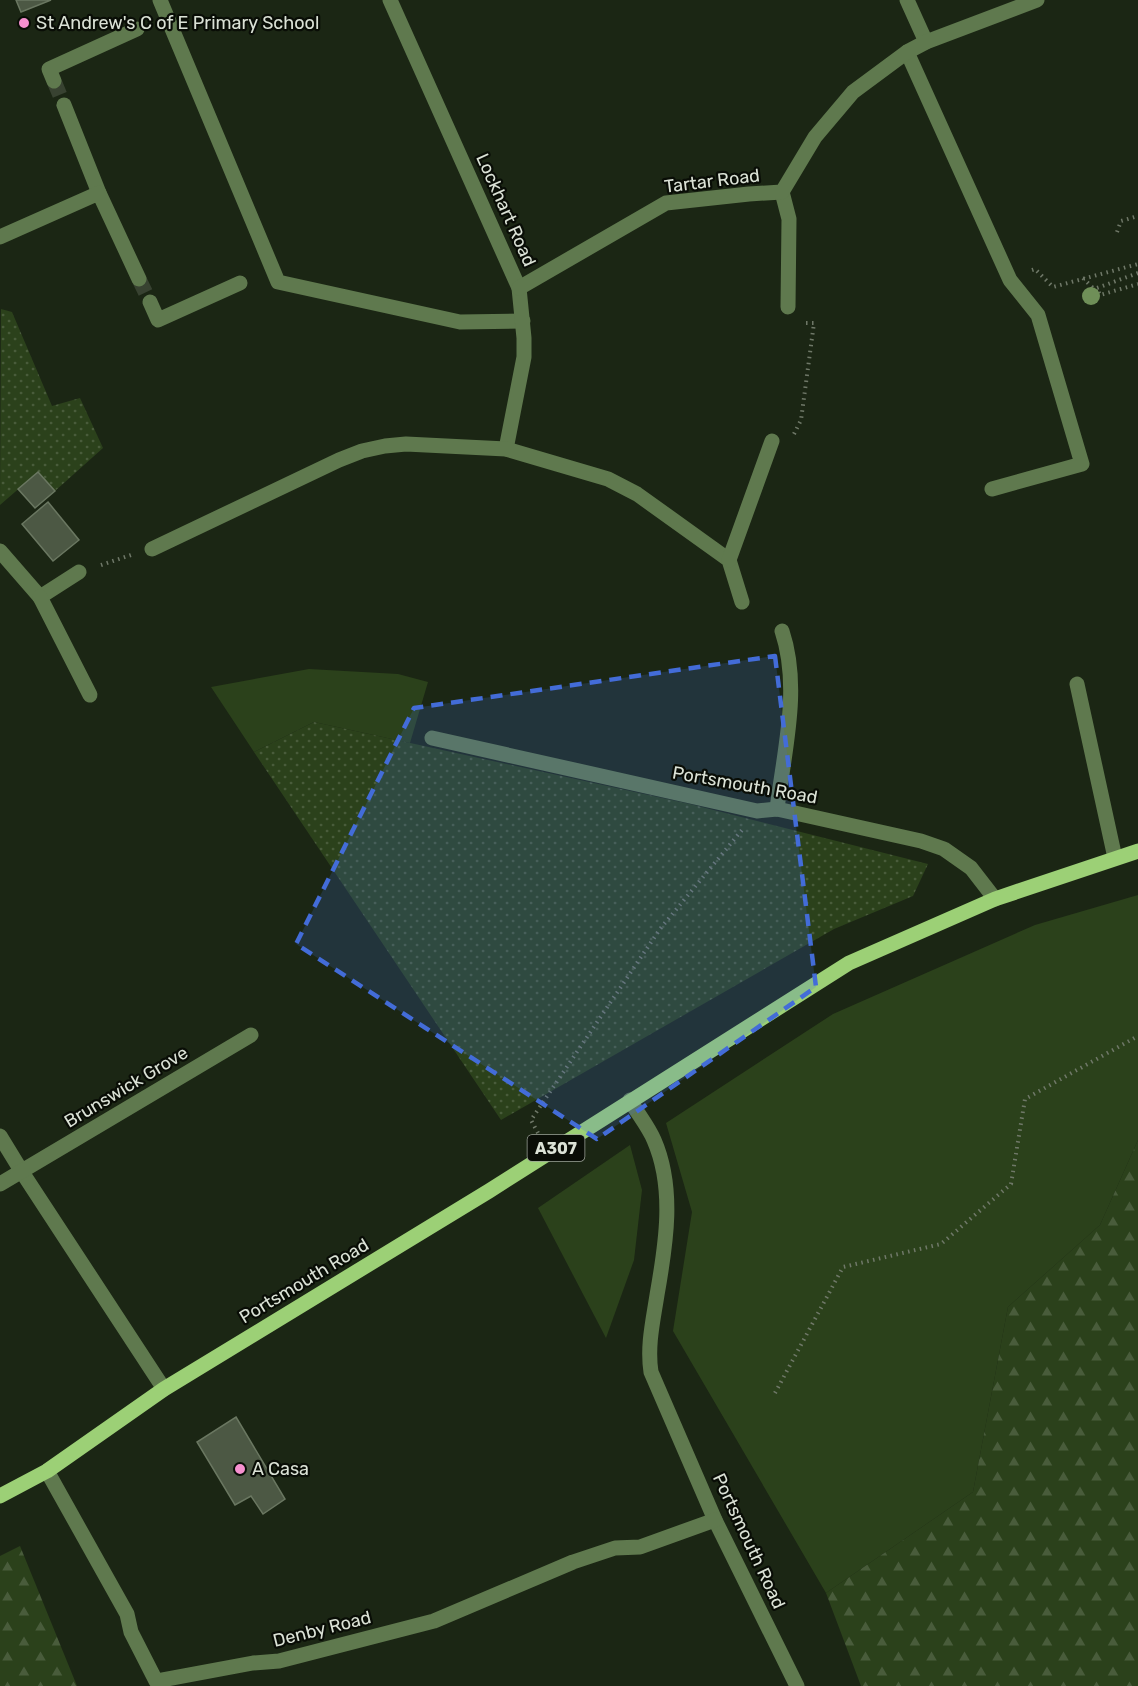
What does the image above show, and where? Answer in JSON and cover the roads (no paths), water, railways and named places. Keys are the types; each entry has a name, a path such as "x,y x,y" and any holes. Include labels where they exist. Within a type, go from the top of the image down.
{"main road":[{"name":"Portsmouth Road","path":"0,1496 47,1471 164,1389 479,1197 849,963 995,899 1138,851"}],"street":[{"path":"160,0 278,282 460,322 523,321"},
{"name":"Lockhart Road","path":"390,0 519,288 524,357 506,449"},
{"path":"907,0 926,42"},
{"name":"Tartar Road","path":"519,288 666,203 782,192 815,137 853,92 906,52 926,42 1036,0"},
{"path":"54,81 49,69 137,29"},
{"path":"906,52 1010,280 1038,315 1082,464 992,489"},
{"path":"64,105 99,193 139,279"},
{"path":"782,192 789,219 788,307"},
{"path":"0,237 99,193"},
{"path":"150,302 159,320 240,283"},
{"path":"742,602 729,560 772,441"},
{"path":"152,549 339,460 362,451 406,444 506,449 608,479 637,494 729,560"},
{"path":"0,551 40,597 90,695"},
{"path":"40,597 79,572"},
{"path":"777,809 792,694 789,651 782,631"},
{"path":"1077,684 1115,858"},
{"name":"Portsmouth Road","path":"432,738 757,811 777,809 921,841 944,849 971,868 995,899"},
{"name":"Brunswick Grove","path":"0,1184 251,1035"},
{"name":"Portsmouth Road","path":"630,1100 654,1140 665,1176 667,1204 664,1256 649,1342 651,1372 716,1520 797,1686"},
{"path":"0,1136 164,1389"},
{"name":"Denby Road","path":"47,1471 127,1614 131,1632 158,1683 253,1663 279,1661 434,1621 573,1562 615,1548 640,1547 716,1520"}],"tunnel":[{"path":"54,81 64,105"},
{"path":"139,279 150,302"}],"place":[{"name":"St Andrew's C of E Primary School","path":"24,23"},
{"name":"A Casa","path":"240,1469"}]}
